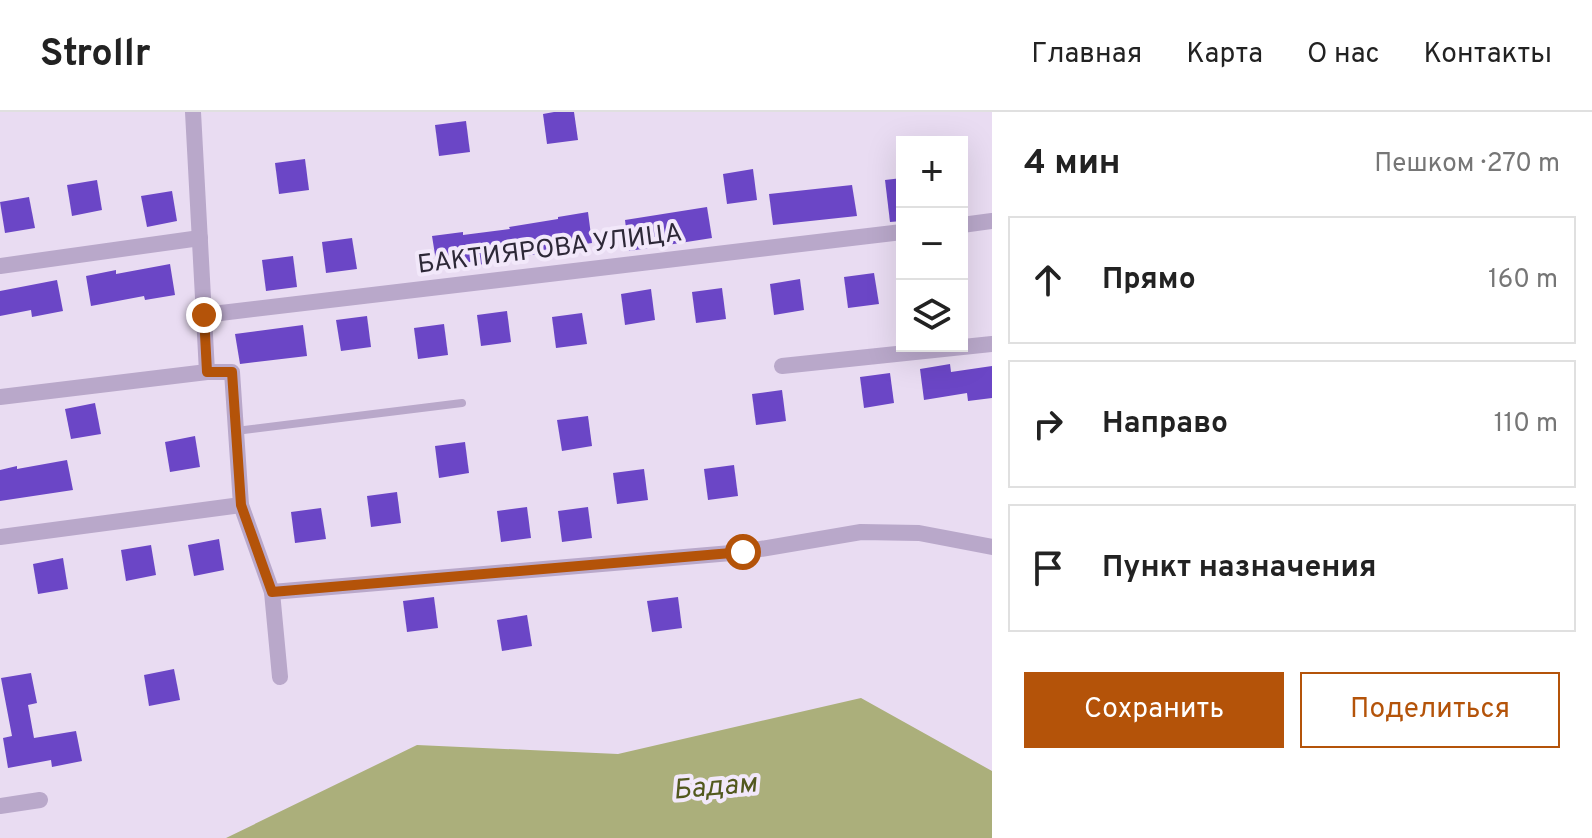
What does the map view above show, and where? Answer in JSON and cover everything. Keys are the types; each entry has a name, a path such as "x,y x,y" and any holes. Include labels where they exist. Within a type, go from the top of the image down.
{"street":[{"path":"193,112 207,372"},
{"path":"968,224 992,221"},
{"name":"БАКТИЯРОВА УЛИЦА","path":"204,315 896,233"},
{"path":"0,266 200,238"},
{"path":"782,366 992,344"},
{"path":"0,397 207,372 232,372 241,505 272,592 280,677"},
{"path":"0,537 241,505"},
{"path":"272,592 743,552 861,532 919,533 992,547"},
{"path":"0,806 40,800"}],"lane":[{"path":"236,431 462,403"}],"water":[{"name":"Бадам","path":"861,698 992,771 992,838 226,838 417,745 618,754"}],"building":[{"path":"574,112 578,140 547,144 543,114"},
{"path":"466,121 470,152 439,156 435,125"},
{"path":"305,159 309,190 279,194 275,163"},
{"path":"753,169 757,200 727,204 723,174"},
{"path":"896,179 896,222 890,222 885,180"},
{"path":"97,180 102,210 72,216 67,185"},
{"path":"852,185 857,216 773,225 769,194"},
{"path":"172,191 177,221 147,227 141,196"},
{"path":"29,197 35,228 5,233 0,202"},
{"path":"707,207 712,238 629,251 625,220"},
{"path":"588,212 592,243 543,250 544,253 507,261 477,265 476,261 437,267 432,236 510,229"},
{"path":"352,238 357,269 326,273 322,242"},
{"path":"293,256 297,287 266,291 262,260"},
{"path":"170,264 175,295 145,300 144,296 91,306 86,276"},
{"path":"874,273 879,304 848,308 844,277"},
{"path":"800,279 804,310 774,315 770,284"},
{"path":"57,280 63,311 32,317 31,310 0,316 0,291"},
{"path":"722,288 726,319 696,323 692,292"},
{"path":"651,289 655,320 625,325 621,294"},
{"path":"507,311 511,342 481,346 477,315"},
{"path":"582,313 587,344 556,348 552,317"},
{"path":"367,316 371,347 341,351 336,320"},
{"path":"444,324 448,355 418,359 414,328"},
{"path":"303,325 307,356 240,364 235,334"},
{"path":"950,364 951,372 992,366 992,398 968,401 967,393 924,400 920,369"},
{"path":"890,373 894,403 864,408 860,377"},
{"path":"782,390 786,421 756,425 752,394"},
{"path":"95,403 101,434 71,439 65,409"},
{"path":"588,416 592,446 562,451 557,420"},
{"path":"195,436 200,467 170,472 165,442"},
{"path":"465,442 469,473 439,478 435,446"},
{"path":"67,460 73,490 0,501 0,470"},
{"path":"734,465 738,496 708,500 704,469"},
{"path":"644,469 648,500 617,504 613,473"},
{"path":"397,492 401,523 371,527 367,496"},
{"path":"527,507 531,538 501,542 497,511"},
{"path":"588,507 592,538 562,542 558,511"},
{"path":"321,508 326,539 295,543 291,512"},
{"path":"219,539 224,570 194,576 188,545"},
{"path":"151,545 156,575 126,581 121,550"},
{"path":"63,558 68,589 38,594 33,564"},
{"path":"434,597 438,628 407,632 403,601"},
{"path":"678,597 682,628 652,632 647,601"},
{"path":"527,615 532,646 502,651 497,620"},
{"path":"174,669 180,700 149,706 144,675"},
{"path":"31,673 37,703 28,705 34,738 76,731 82,761 52,767 51,760 8,768 3,738 12,736 1,678"}],"route":[{"path":"204,315 207,372 232,372 241,505 272,592 743,552"}]}
